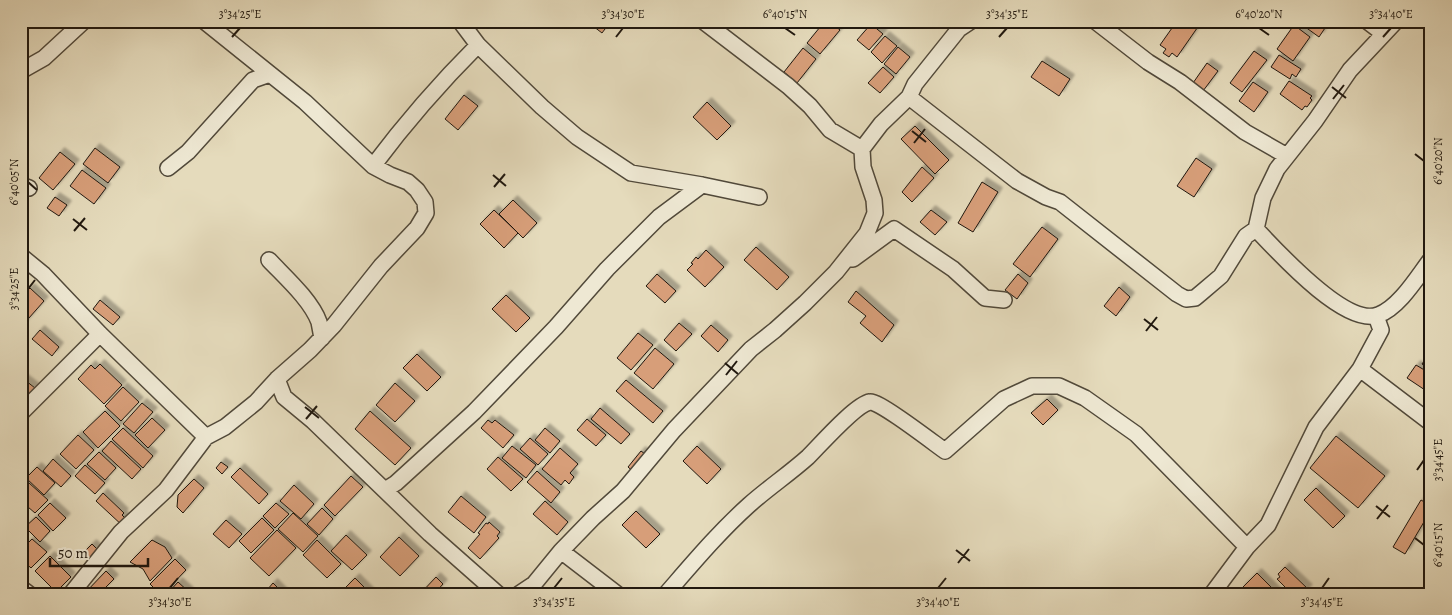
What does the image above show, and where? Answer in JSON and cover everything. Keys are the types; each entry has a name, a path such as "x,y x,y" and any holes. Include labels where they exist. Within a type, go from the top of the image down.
{"street":[{"path":"21,71 44,58 84,21"},
{"path":"71,594 121,532 166,490 206,437 224,427 256,402 277,379 334,326 381,266 417,228 426,213 425,202 417,190 408,182 373,166 305,102 204,21"},
{"path":"460,21 478,46 542,107 577,137 631,173 702,185 759,198"},
{"path":"703,21 788,86 810,106 830,130 862,149"},
{"path":"1095,21 1148,62 1180,82 1245,132 1287,156"},
{"path":"1367,21 1384,34"},
{"path":"909,97 1017,181 1046,197 1060,202 1186,299 1195,298 1221,276 1246,236 1256,229 1263,198 1277,169 1315,121 1350,70 1396,21"},
{"path":"519,594 534,584 561,551 623,490 674,430 751,349 806,303 836,272 868,233 875,213 874,200 863,167 862,149 881,124 909,97 915,84 961,24"},
{"path":"373,166 399,130 436,88 478,46"},
{"path":"252,59 253,80"},
{"path":"168,168 188,152 253,80 270,74"},
{"path":"385,490 396,483 474,412 659,217 702,185"},
{"path":"836,272 894,229 953,270 985,298 1004,300"},
{"path":"1256,229 1286,261 1339,306 1348,311 1376,316 1392,308 1431,259"},
{"path":"21,256 42,274 100,334 206,437"},
{"path":"269,260 299,293 318,321 322,338"},
{"path":"1212,594 1248,547 1268,525 1316,427 1360,369 1381,330 1376,316"},
{"path":"318,321 334,326"},
{"path":"21,412 100,334"},
{"path":"1360,369 1431,423"},
{"path":"277,379 284,398 313,420 430,534 498,594"},
{"path":"666,594 715,537 748,506 807,457 850,415 868,402 873,401 885,408 945,451 1004,399 1032,386 1059,386 1085,398 1136,434 1248,547"},
{"path":"256,402 284,398"},
{"path":"561,551 617,594"},
{"path":"21,588 29,594"}],"building":[{"path":"590,21 611,21 602,33 589,23"},
{"path":"825,21 829,21 840,30 820,54 807,43"},
{"path":"1177,21 1202,21 1177,57 1172,53 1169,57 1163,53 1166,49 1160,45"},
{"path":"1297,21 1322,21 1327,25 1319,37"},
{"path":"871,24 883,34 869,50 857,40"},
{"path":"1294,25 1310,37 1293,61 1277,49"},
{"path":"885,36 897,46 882,63 871,52"},
{"path":"898,47 910,57 896,74 884,64"},
{"path":"803,48 816,59 797,83 784,72"},
{"path":"1254,51 1267,60 1242,92 1230,83"},
{"path":"1279,55 1301,69 1296,77 1292,74 1290,79 1271,67"},
{"path":"1042,61 1070,79 1059,96 1031,77"},
{"path":"1207,63 1218,71 1203,91 1193,83"},
{"path":"883,67 894,77 880,93 868,83"},
{"path":"1289,81 1312,96 1310,98 1312,100 1307,107 1305,106 1302,110 1280,94"},
{"path":"1253,82 1268,92 1254,112 1239,101"},
{"path":"464,95 478,106 458,130 445,119"},
{"path":"707,102 731,126 717,140 693,117"},
{"path":"915,126 949,160 935,174 901,139"},
{"path":"95,148 120,167 108,183 83,164"},
{"path":"60,152 75,164 53,190 39,178"},
{"path":"1196,158 1212,169 1194,197 1177,186"},
{"path":"922,167 934,178 912,202 902,192"},
{"path":"82,170 106,188 94,204 70,186"},
{"path":"982,182 998,192 973,232 958,223"},
{"path":"55,197 67,205 59,216 47,208"},
{"path":"513,200 537,223 523,238 499,214"},
{"path":"494,210 518,233 504,248 480,224"},
{"path":"931,210 947,222 935,235 920,222"},
{"path":"1042,227 1058,239 1030,277 1013,264"},
{"path":"756,247 789,277 777,290 744,260"},
{"path":"706,250 724,267 705,287 687,270 693,264 691,263 696,257 698,259"},
{"path":"657,274 676,291 665,303 646,286"},
{"path":"1018,274 1028,283 1017,299 1005,290"},
{"path":"1119,287 1130,297 1116,316 1104,306"},
{"path":"30,288 44,301 21,327 21,297"},
{"path":"856,291 894,325 882,342 860,323 866,316 848,302"},
{"path":"506,295 530,318 516,332 492,309"},
{"path":"100,300 120,317 113,325 93,309"},
{"path":"679,323 692,334 676,351 664,340"},
{"path":"711,325 728,340 718,352 701,336"},
{"path":"40,330 59,347 52,356 32,339"},
{"path":"638,333 653,345 631,370 617,358"},
{"path":"655,348 674,364 653,389 634,373"},
{"path":"1431,351 1431,370 1422,364"},
{"path":"417,354 441,377 427,391 403,368"},
{"path":"100,364 122,385 104,404 78,379 91,365 95,369"},
{"path":"1416,365 1431,374 1431,381 1425,390 1407,378"},
{"path":"21,377 35,388 25,399 21,396"},
{"path":"626,380 663,411 653,423 616,391"},
{"path":"395,383 415,401 395,422 376,405"},
{"path":"123,387 139,402 121,421 105,406"},
{"path":"1047,399 1058,410 1043,425 1031,413"},
{"path":"142,403 153,412 134,433 123,424"},
{"path":"600,408 630,434 621,444 591,419"},
{"path":"105,411 120,426 98,448 83,432"},
{"path":"370,411 411,448 395,465 355,429"},
{"path":"152,418 165,430 148,448 135,435"},
{"path":"587,419 606,435 596,446 577,430"},
{"path":"488,420 492,423 495,420 514,435 503,448 481,428"},
{"path":"123,428 153,456 143,468 112,439"},
{"path":"545,428 560,441 550,453 535,440"},
{"path":"78,435 94,450 76,469 60,454"},
{"path":"1336,436 1385,476 1358,508 1310,468"},
{"path":"530,438 548,454 538,465 520,449"},
{"path":"111,441 141,469 132,479 102,451"},
{"path":"512,446 536,465 526,478 502,458"},
{"path":"697,446 721,469 707,484 683,461"},
{"path":"560,448 578,464 570,473 574,477 569,484 565,480 561,485 542,469"},
{"path":"641,451 649,457 635,473 628,467"},
{"path":"99,452 116,468 105,480 87,464"},
{"path":"498,457 523,479 511,491 487,469"},
{"path":"53,459 71,476 61,487 43,471"},
{"path":"221,462 228,467 222,474 216,468"},
{"path":"85,465 105,483 95,494 75,476"},
{"path":"37,467 55,483 44,495 26,478"},
{"path":"240,468 268,494 259,504 231,477"},
{"path":"537,471 560,492 551,503 527,482"},
{"path":"21,475 28,482 21,489"},
{"path":"351,476 363,487 335,516 324,505"},
{"path":"194,479 204,488 183,513 177,507 178,495"},
{"path":"29,483 48,500 35,513 21,501 21,491"},
{"path":"294,485 314,504 301,519 280,501"},
{"path":"1316,488 1345,516 1333,528 1304,500"},
{"path":"103,493 124,513 122,515 129,522 124,527 96,501"},
{"path":"461,496 486,517 474,533 448,512"},
{"path":"1421,500 1431,506 1431,510 1405,554 1393,547"},
{"path":"545,501 568,522 557,535 533,514"},
{"path":"50,503 66,518 53,531 38,515"},
{"path":"276,503 289,514 275,528 263,516"},
{"path":"322,508 333,519 319,535 307,524"},
{"path":"636,511 660,534 646,548 622,525"},
{"path":"293,513 318,536 303,552 278,529"},
{"path":"36,517 50,531 40,542 25,527"},
{"path":"262,518 274,530 251,553 239,541"},
{"path":"226,520 242,534 229,548 213,534"},
{"path":"489,522 500,532 497,536 499,538 480,559 468,548 480,534 478,533 486,523 488,524"},
{"path":"277,530 296,548 269,576 250,558"},
{"path":"346,535 367,555 352,570 331,551"},
{"path":"399,537 419,556 400,576 380,557"},
{"path":"32,539 47,552 31,568 21,559 21,550"},
{"path":"152,540 165,547 172,558 150,581 143,569 130,562"},
{"path":"317,540 341,564 327,578 303,555"},
{"path":"92,544 100,552 91,561 83,553"},
{"path":"50,556 71,577 56,592 35,571"},
{"path":"175,559 186,570 163,594 160,594 150,584"},
{"path":"1285,567 1308,589 1303,594 1292,594 1277,579 1280,577 1278,574"},
{"path":"106,571 114,579 99,594 84,594"},
{"path":"1257,573 1278,594 1245,594 1240,590"},
{"path":"436,577 443,584 434,594 420,594"},
{"path":"355,578 371,594 351,594 345,588"},
{"path":"178,582 189,592 188,594 167,594"},
{"path":"273,583 284,594 270,594 267,590"}]}
